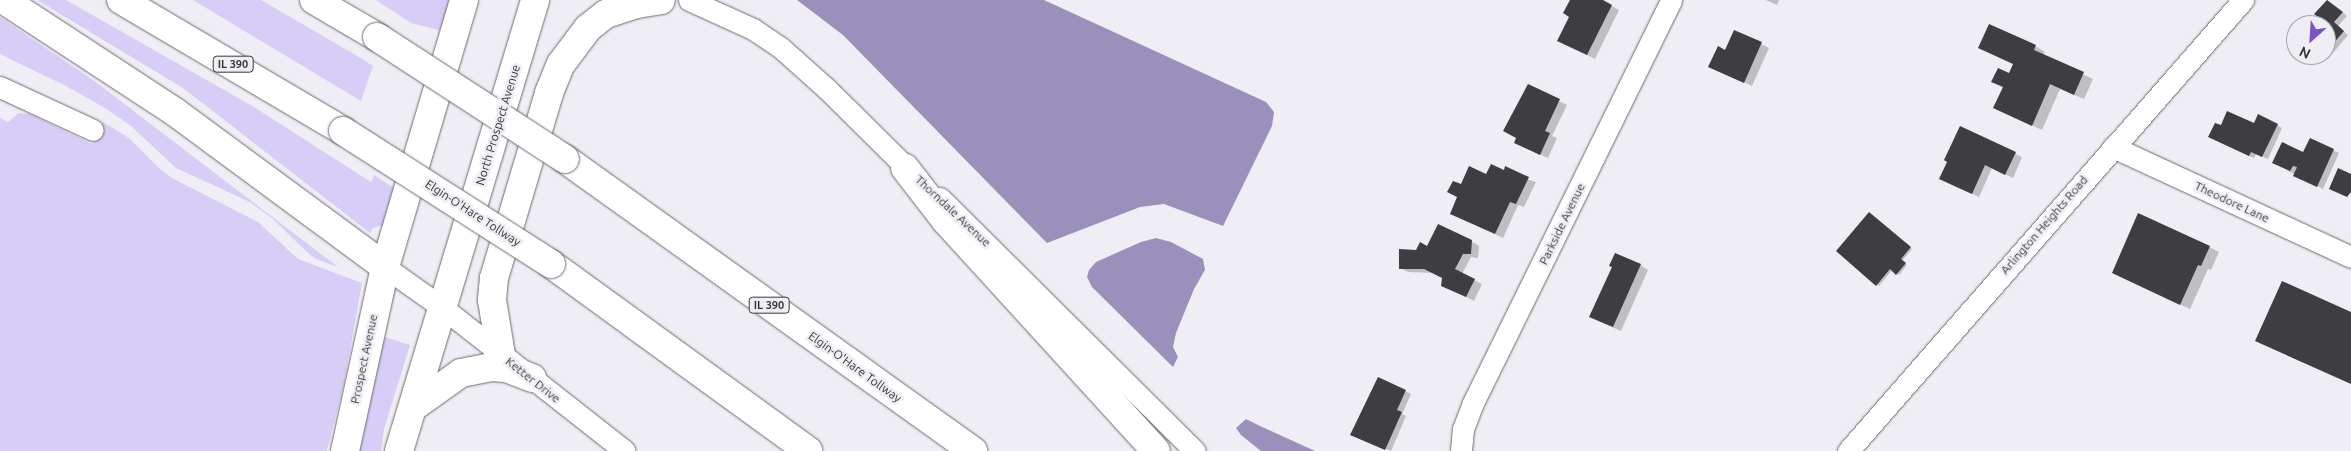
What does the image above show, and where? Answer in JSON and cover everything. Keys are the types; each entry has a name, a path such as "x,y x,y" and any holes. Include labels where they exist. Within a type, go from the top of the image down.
{"main road":[{"path":"4,0 175,112 385,267 464,0"},
{"name":"Elgin-O'Hare Tollway","path":"121,0 343,131 551,264 808,451"},
{"name":"Elgin-O'Hare Tollway","path":"314,0 377,36 565,159 973,451"},
{"name":"North Prospect Avenue","path":"443,308 535,0"},
{"path":"501,355 492,300 494,278 549,93 561,64 588,28 606,14 637,4 661,0"},
{"path":"905,168 946,221 1156,451"},
{"name":"Prospect Avenue","path":"345,451 385,267"},
{"path":"400,451 443,308"},
{"path":"412,407 461,373 491,367 506,368 532,378"}],"street":[{"name":"Thorndale Avenue","path":"689,0 753,30 780,47 826,89 905,168 956,212 1195,451"},
{"name":"Parkside Avenue","path":"1461,451 1463,429 1473,403 1671,0"},
{"name":"Arlington Heights Road","path":"1848,451 2243,0"},
{"path":"0,87 93,130"},
{"name":"Theodore Lane","path":"2113,147 2351,256"},
{"name":"Ketter Drive","path":"385,267 443,308 625,451"}],"shaded area":[{"path":"37,0 66,0 254,107 371,182 374,175 394,188 383,225 373,228 370,233 183,88"},
{"path":"193,0 261,0 359,57 373,66 361,101"},
{"path":"376,0 451,0 442,31 411,23"},
{"path":"797,0 1044,0 1266,102 1274,112 1272,126 1223,226 1164,204 1140,207 1047,243 843,35"},
{"path":"0,17 93,80 338,267 316,259 273,219 250,202 176,168 131,126 105,108 66,86 0,54"},
{"path":"19,113 30,114 92,144 103,122 129,138 159,168 172,178 258,222 298,259 362,283 344,384 327,451 0,451 0,118 8,122"},
{"path":"1156,238 1171,242 1203,259 1205,270 1194,289 1176,333 1173,347 1178,357 1173,367 1092,287 1087,277 1089,270 1096,262 1141,242"},
{"path":"385,337 410,345 384,429 381,451 357,451 377,354"},
{"path":"1246,419 1315,451 1261,451 1241,435 1236,428"}],"building":[{"path":"1570,0 1603,0 1612,5 1587,55 1557,41 1569,17 1563,13"},
{"path":"2327,0 2343,12 2336,20 2336,15 2314,14"},
{"path":"1989,24 2036,45 2034,50 2084,72 2074,95 2050,84 2032,126 1993,108 2003,87 1991,82 1998,68 2009,73 2013,64 1978,48"},
{"path":"2336,24 2344,31 2336,40"},
{"path":"1734,30 1762,42 1744,83 1708,67 1718,46 1725,50"},
{"path":"1528,84 1560,99 1545,131 1550,133 1540,155 1514,143 1516,138 1503,131"},
{"path":"2227,111 2254,123 2258,114 2278,124 2262,157 2251,152 2249,156 2208,137 2215,123 2221,125"},
{"path":"1960,126 2016,152 2005,175 1985,165 1972,194 1939,179 1947,162 1944,160"},
{"path":"2310,138 2334,149 2317,187 2293,176 2297,167 2293,166 2290,171 2272,163 2282,142 2303,152"},
{"path":"1491,164 1504,170 1505,166 1529,177 1516,204 1510,202 1495,234 1450,214 1457,197 1447,192 1453,181 1461,184 1469,166 1486,174"},
{"path":"2338,168 2351,174 2351,192 2347,197 2329,189"},
{"path":"1869,212 1911,247 1901,259 1906,263 1896,275 1890,269 1876,286 1836,251"},
{"path":"2138,213 2210,246 2201,266 2198,265 2180,305 2112,273"},
{"path":"1438,224 1472,240 1471,254 1463,254 1455,269 1475,279 1466,297 1441,286 1442,278 1424,269 1399,269 1399,249 1416,250 1420,242 1427,246"},
{"path":"1615,253 1641,264 1613,327 1589,317 1612,267 1609,266"},
{"path":"2282,281 2351,312 2351,384 2255,341"},
{"path":"1378,377 1406,390 1397,410 1402,412 1385,450 1350,435"}]}
